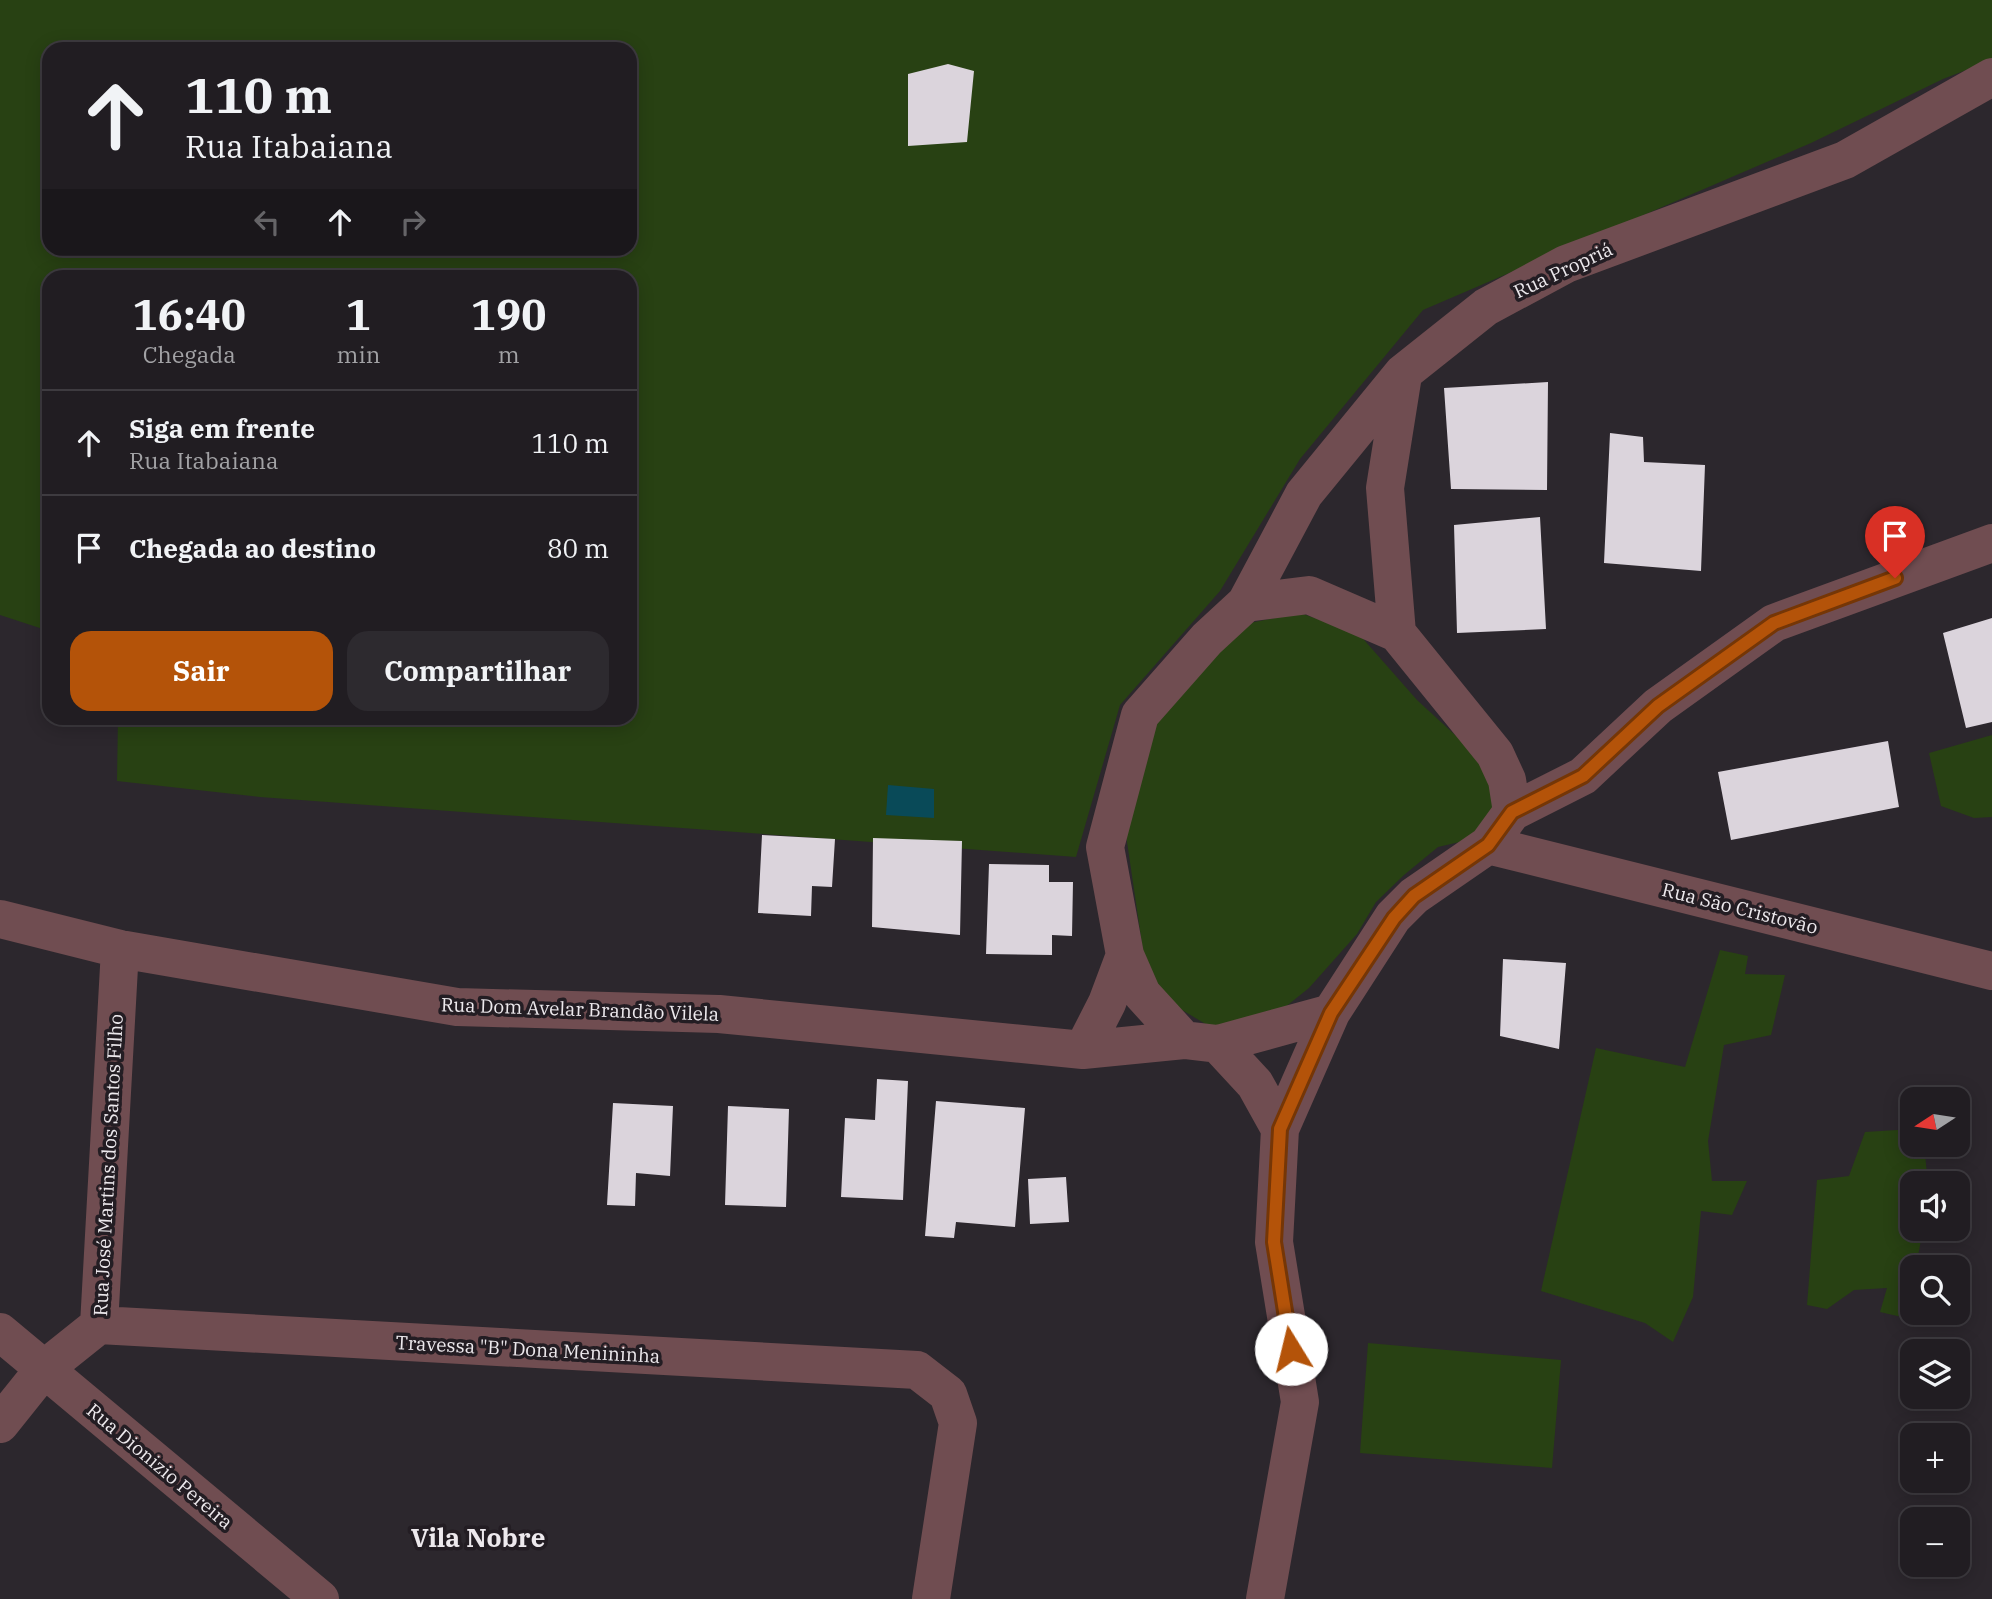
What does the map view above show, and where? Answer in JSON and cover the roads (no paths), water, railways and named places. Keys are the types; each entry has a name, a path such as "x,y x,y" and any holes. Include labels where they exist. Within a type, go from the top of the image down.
{"street":[{"name":"Rua Propriá","path":"1280,1129 1255,1084 1142,994 1125,955 1105,848 1140,715 1208,639 1245,603 1304,494 1404,373 1486,307 1566,264 1845,160 1992,77"},
{"path":"1397,633 1385,488 1404,373"},
{"path":"1265,1599 1300,1402 1274,1242 1280,1129 1331,1013 1400,910 1414,896 1488,845 1512,812 1583,776 1658,706 1774,623 1992,543"},
{"path":"1245,603 1309,596 1397,633 1495,754 1507,780 1512,812"},
{"name":"Rua São Cristovão","path":"1488,845 1992,971"},
{"name":"Rua Dom Avelar Brandão Vilela","path":"0,919 120,949 457,1007 719,1014 1083,1049 1201,1042 1331,1013"},
{"name":"Rua José Martins dos Santos Filho","path":"0,1424 44,1369 99,1325 120,949"},
{"path":"1083,1049 1107,1003 1125,955"},
{"name":"Travessa \"B\" Dona Menininha","path":"99,1325 917,1370 948,1394 958,1423 931,1599"},
{"name":"Rua Dionizio Pereira","path":"0,1332 320,1599"}],"water":[{"path":"888,785 934,789 934,818 886,815"}],"district":[{"name":"Vila Nobre","path":"478,1537"}]}
